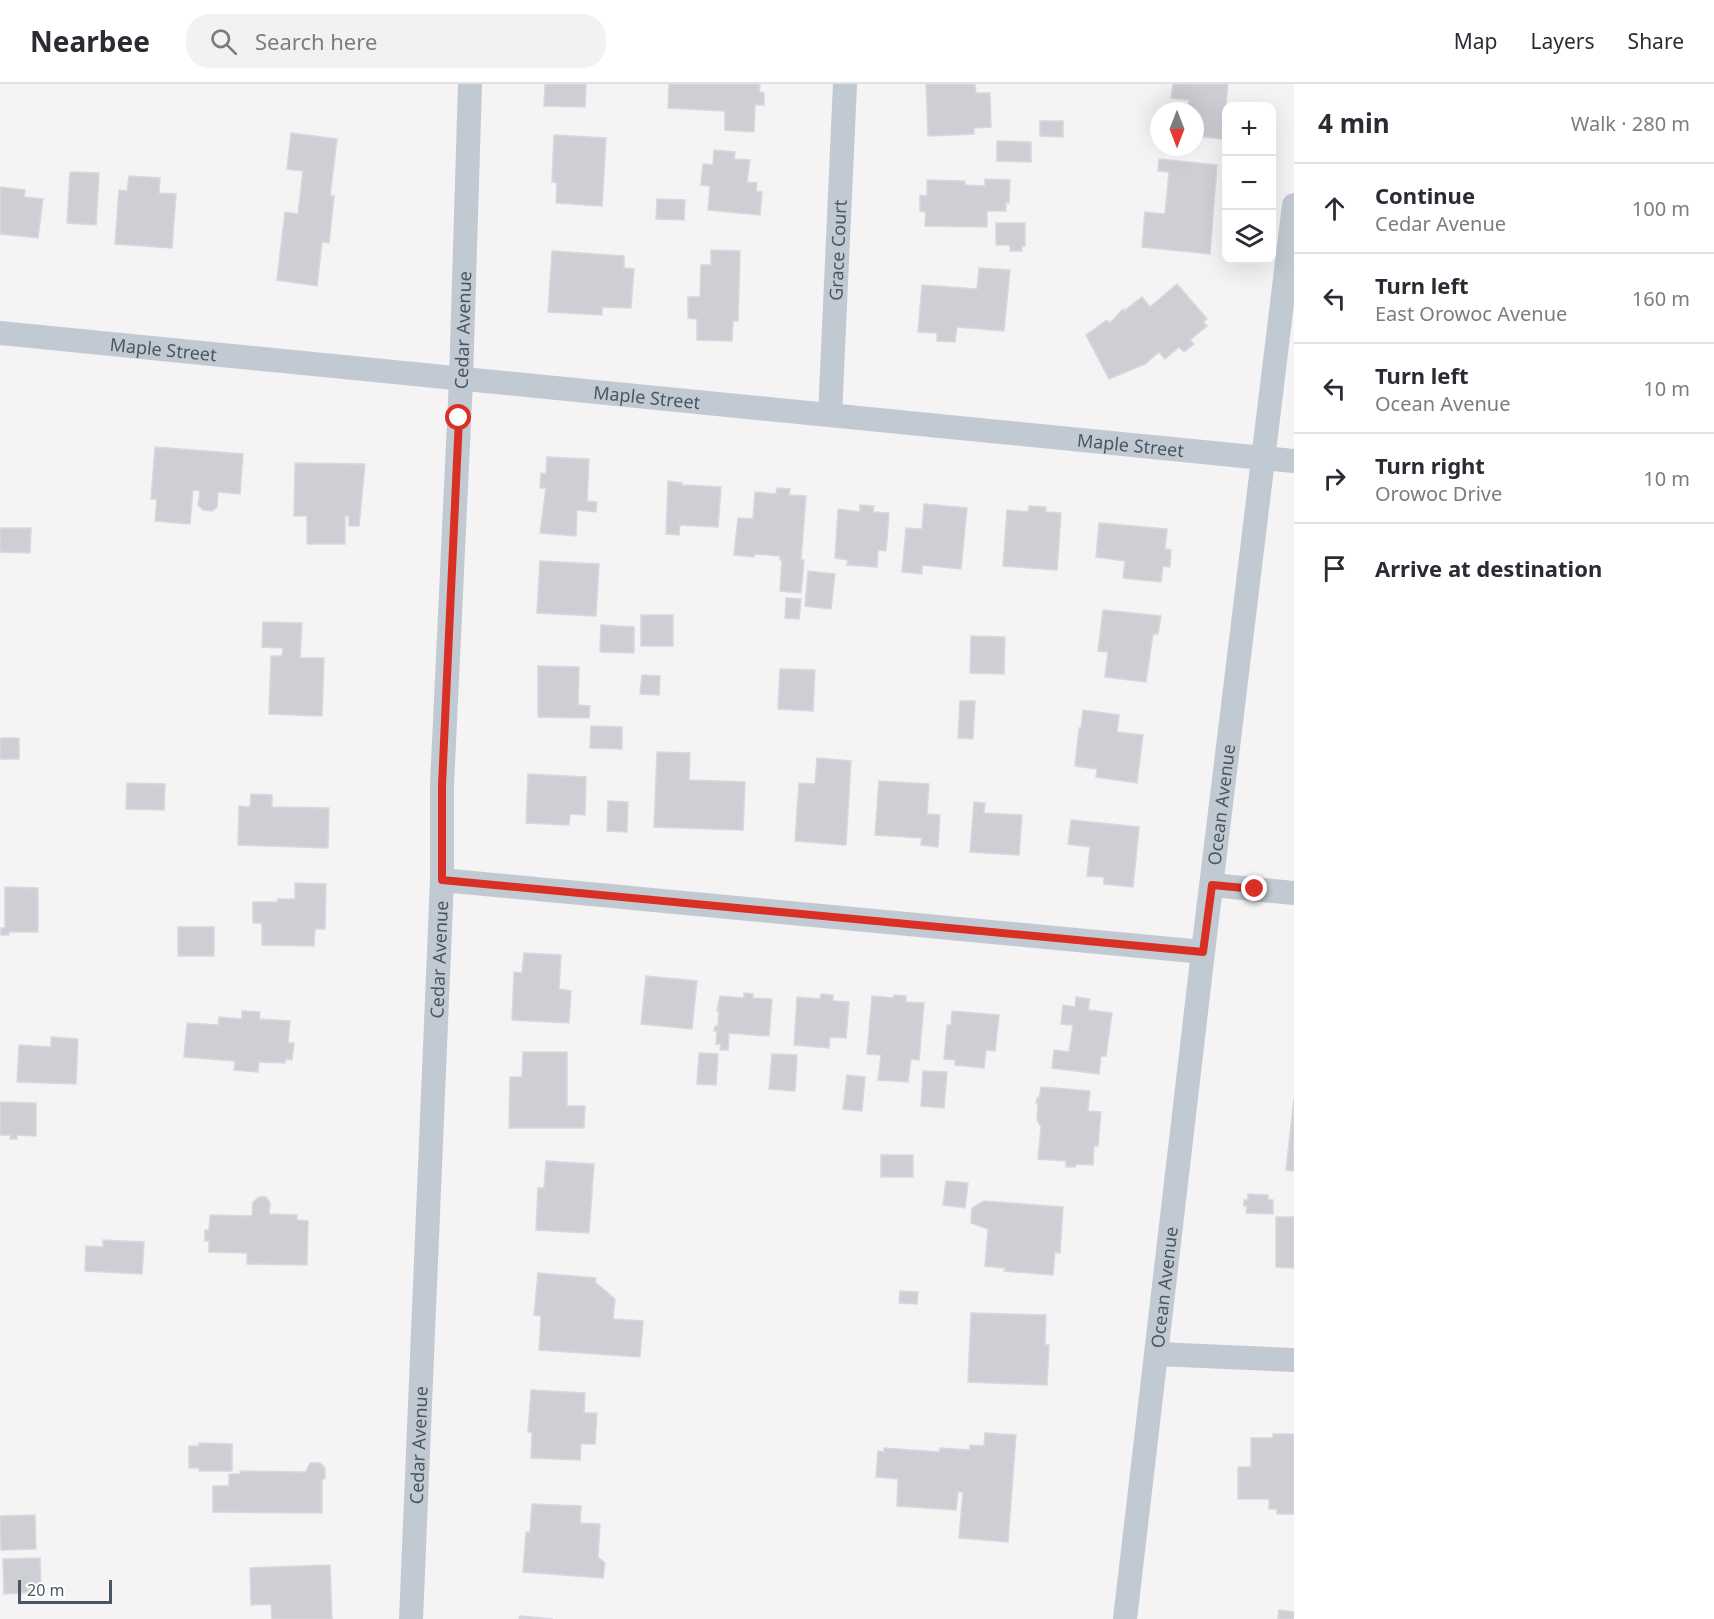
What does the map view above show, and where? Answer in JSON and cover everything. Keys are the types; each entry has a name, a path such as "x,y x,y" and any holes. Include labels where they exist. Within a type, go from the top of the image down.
{"street":[{"name":"Cedar Avenue","path":"411,1619 442,880 442,785 460,380 470,84"},
{"name":"Grace Court","path":"830,415 845,84"},
{"name":"Ocean Avenue","path":"1125,1619 1294,205"},
{"name":"Maple Street","path":"0,333 460,380 1294,460"},
{"path":"442,880 1203,952"},
{"path":"1212,885 1294,893"},
{"path":"1157,1354 1294,1360"}],"building":[{"path":"545,84 586,84 585,107 544,106"},
{"path":"669,84 760,84 759,92 764,93 764,105 755,105 754,132 725,130 725,111 668,108"},
{"path":"926,84 975,84 976,93 990,93 991,127 974,128 974,134 928,136"},
{"path":"1173,84 1228,84 1226,102 1222,102 1222,139 1204,137 1204,102 1189,102 1189,100 1171,98"},
{"path":"1040,121 1063,121 1063,137 1040,136"},
{"path":"291,133 337,139 330,196 334,196 329,243 322,242 317,286 277,280 285,212 298,214 303,171 287,169"},
{"path":"554,135 606,138 602,206 556,203 557,183 552,182"},
{"path":"997,141 1031,142 1031,162 997,161"},
{"path":"714,150 735,152 734,159 750,160 747,182 757,183 756,191 762,192 760,215 708,210 710,186 701,185 703,164 713,165"},
{"path":"1159,159 1217,165 1210,254 1142,247 1145,212 1165,214 1169,172 1158,171"},
{"path":"70,172 99,173 96,225 67,223"},
{"path":"129,176 160,178 159,193 176,194 172,248 115,244 119,190 127,191"},
{"path":"985,179 1010,180 1009,203 1006,202 1006,211 987,211 987,227 925,226 926,212 920,211 920,195 927,196 927,180 965,181 965,185 985,186"},
{"path":"0,187 25,190 24,197 43,199 38,238 0,234"},
{"path":"657,199 685,200 684,220 656,219"},
{"path":"996,223 1025,223 1025,246 1022,246 1022,251 1010,251 1010,245 996,245"},
{"path":"711,250 740,251 738,321 733,321 732,341 697,340 697,319 688,318 688,297 700,297 701,265 711,265"},
{"path":"552,251 624,256 624,268 634,269 631,308 602,307 602,315 548,312"},
{"path":"979,268 1010,270 1004,331 957,327 955,342 937,341 937,333 918,332 922,285 977,289"},
{"path":"1177,284 1207,319 1203,322 1207,326 1190,340 1194,344 1184,352 1179,347 1165,359 1159,352 1145,364 1109,379 1086,335 1107,320 1110,323 1123,309 1124,311 1142,297 1150,307"},
{"path":"155,447 243,454 240,494 218,492 217,507 212,511 203,510 198,505 200,491 193,490 190,524 155,521 157,499 151,499"},
{"path":"547,457 589,459 587,501 597,502 596,512 577,510 576,536 540,533 546,488 540,488 541,473 546,474"},
{"path":"295,463 365,464 359,526 349,526 349,516 345,516 345,544 307,544 307,516 294,516"},
{"path":"668,481 682,483 682,485 721,487 718,527 680,525 679,535 666,534"},
{"path":"777,488 790,489 789,495 806,496 801,593 780,591 782,560 780,556 734,555 738,518 753,519 755,492 776,494"},
{"path":"924,504 967,508 961,569 922,565 922,574 902,572 906,528 922,529"},
{"path":"860,505 874,506 873,512 889,513 886,551 878,550 877,567 847,565 848,560 835,558 838,509 860,512"},
{"path":"1029,506 1046,507 1046,512 1061,513 1057,570 1003,566 1007,510 1028,512"},
{"path":"1099,523 1167,529 1165,549 1171,550 1170,567 1163,566 1161,582 1123,578 1125,561 1096,557"},
{"path":"0,528 31,528 30,553 0,552"},
{"path":"540,561 599,564 596,616 537,613"},
{"path":"808,571 835,574 831,609 805,606"},
{"path":"786,598 801,599 799,619 785,618"},
{"path":"1103,610 1161,616 1158,634 1153,634 1146,682 1105,677 1108,652 1098,651"},
{"path":"641,615 673,615 673,646 641,646"},
{"path":"263,622 302,623 300,658 324,658 322,716 269,714 271,656 282,656 283,648 262,647"},
{"path":"601,625 634,627 634,653 600,652"},
{"path":"971,636 1005,637 1004,674 970,673"},
{"path":"538,666 579,667 578,705 590,706 589,718 538,717"},
{"path":"780,669 815,670 813,711 778,709"},
{"path":"642,675 660,676 659,695 640,694"},
{"path":"960,701 975,701 973,739 958,738"},
{"path":"1083,710 1119,715 1117,732 1143,735 1137,783 1096,777 1097,769 1075,766"},
{"path":"591,726 622,727 622,749 590,748"},
{"path":"0,738 19,738 19,759 0,759"},
{"path":"657,752 690,753 689,780 745,782 743,830 654,827"},
{"path":"817,758 851,761 846,845 795,841 799,783 815,784"},
{"path":"528,774 586,777 585,815 570,814 569,825 526,823"},
{"path":"879,781 929,784 927,814 940,815 938,847 921,845 922,838 875,835"},
{"path":"127,783 165,784 164,810 126,809"},
{"path":"251,794 272,795 272,807 329,808 328,848 238,845 239,806 250,807"},
{"path":"608,801 628,802 627,832 607,831"},
{"path":"974,802 985,803 984,813 1022,815 1019,855 970,852"},
{"path":"1071,820 1139,827 1133,887 1104,884 1104,877 1087,876 1090,847 1068,844"},
{"path":"295,883 326,884 325,929 315,929 314,946 262,945 262,923 253,923 253,902 295,899"},
{"path":"5,887 38,888 38,932 9,932 9,935 1,935 1,928 5,928"},
{"path":"178,927 214,927 214,956 178,956"},
{"path":"524,953 561,955 559,989 571,991 569,1023 512,1020 514,972 522,973"},
{"path":"646,976 697,981 692,1029 641,1024"},
{"path":"744,993 753,994 753,998 772,999 769,1036 729,1033 728,1050 720,1050 721,1044 716,1044 717,1031 714,1031 715,1026 718,1026 719,1011 717,1011 720,996 744,998"},
{"path":"821,994 833,995 833,1001 849,1002 846,1038 830,1037 829,1048 794,1045 797,997 820,999"},
{"path":"894,995 906,996 906,1002 924,1003 919,1060 911,1059 908,1082 878,1080 881,1055 867,1054 872,996 894,998"},
{"path":"1076,997 1090,999 1088,1010 1112,1013 1106,1056 1101,1056 1099,1074 1052,1068 1054,1050 1069,1052 1073,1025 1061,1024 1063,1005 1075,1007"},
{"path":"242,1011 260,1012 259,1019 290,1021 288,1043 294,1043 292,1060 286,1059 285,1063 259,1062 258,1072 234,1070 235,1061 184,1057 187,1023 218,1025 219,1017 242,1019"},
{"path":"952,1011 999,1015 995,1051 986,1050 984,1068 955,1065 955,1060 944,1059 947,1025 951,1025"},
{"path":"51,1037 78,1039 76,1084 17,1082 19,1045 51,1047"},
{"path":"523,1052 567,1052 567,1106 585,1106 584,1128 509,1128 510,1077 522,1077"},
{"path":"699,1053 718,1054 716,1085 697,1084"},
{"path":"772,1054 797,1055 795,1091 769,1089"},
{"path":"923,1071 947,1072 944,1108 921,1106"},
{"path":"847,1075 865,1077 862,1111 843,1109"},
{"path":"1041,1087 1090,1091 1088,1111 1101,1112 1098,1146 1094,1146 1093,1165 1076,1164 1075,1167 1066,1167 1066,1161 1038,1159 1041,1127 1037,1120 1038,1103 1036,1103"},
{"path":"1294,1098 1294,1171 1286,1170"},
{"path":"0,1102 36,1103 36,1136 17,1135 17,1139 10,1139 10,1135 0,1135"},
{"path":"881,1155 913,1155 913,1177 881,1177"},
{"path":"546,1161 594,1164 589,1233 536,1230 538,1188 544,1188"},
{"path":"946,1181 968,1183 965,1208 943,1205"},
{"path":"1248,1194 1268,1195 1268,1200 1273,1200 1273,1214 1246,1213 1247,1206 1244,1206 1244,1200 1248,1200"},
{"path":"259,1197 266,1197 270,1203 269,1214 297,1215 297,1220 308,1221 307,1265 247,1264 247,1253 209,1252 209,1241 205,1241 205,1230 209,1230 210,1215 252,1216 253,1202"},
{"path":"984,1201 1063,1207 1060,1253 1055,1252 1053,1275 1004,1271 1005,1268 985,1266 988,1229 971,1223 972,1208"},
{"path":"1276,1217 1294,1217 1294,1268 1276,1267"},
{"path":"103,1240 144,1242 142,1274 85,1271 86,1246 103,1247"},
{"path":"538,1273 596,1278 595,1282 615,1299 613,1319 643,1321 640,1357 539,1350 541,1316 534,1315"},
{"path":"900,1291 918,1292 917,1304 899,1303"},
{"path":"971,1313 1046,1315 1045,1345 1049,1345 1047,1385 968,1382"},
{"path":"531,1390 585,1393 584,1413 597,1413 595,1444 581,1444 580,1460 531,1458 532,1432 528,1432"},
{"path":"985,1433 1016,1435 1008,1542 959,1538 963,1492 958,1492 956,1510 897,1506 898,1479 876,1477 878,1451 884,1452 884,1448 939,1452 940,1448 970,1450 970,1445 984,1446"},
{"path":"1273,1434 1294,1434 1294,1514 1277,1514 1277,1509 1269,1509 1269,1499 1238,1499 1238,1467 1251,1467 1251,1438 1273,1438"},
{"path":"199,1443 232,1444 232,1471 199,1471 199,1468 189,1468 189,1446 199,1446"},
{"path":"310,1463 320,1463 325,1468 325,1478 322,1480 322,1513 213,1512 213,1486 229,1486 229,1474 240,1474 240,1471 306,1472"},
{"path":"532,1504 581,1506 580,1523 600,1524 598,1557 605,1563 603,1578 523,1572 526,1532 530,1532"},
{"path":"35,1515 36,1549 1,1550 0,1516"},
{"path":"40,1558 41,1592 4,1594 3,1559"},
{"path":"330,1565 332,1619 272,1619 271,1604 251,1605 250,1568"},
{"path":"1279,1610 1294,1612 1294,1619 1278,1619"},
{"path":"520,1616 553,1619 519,1619"}],"route":[{"path":"459,418 442,785 442,880 1203,952 1212,885 1255,889"}]}
